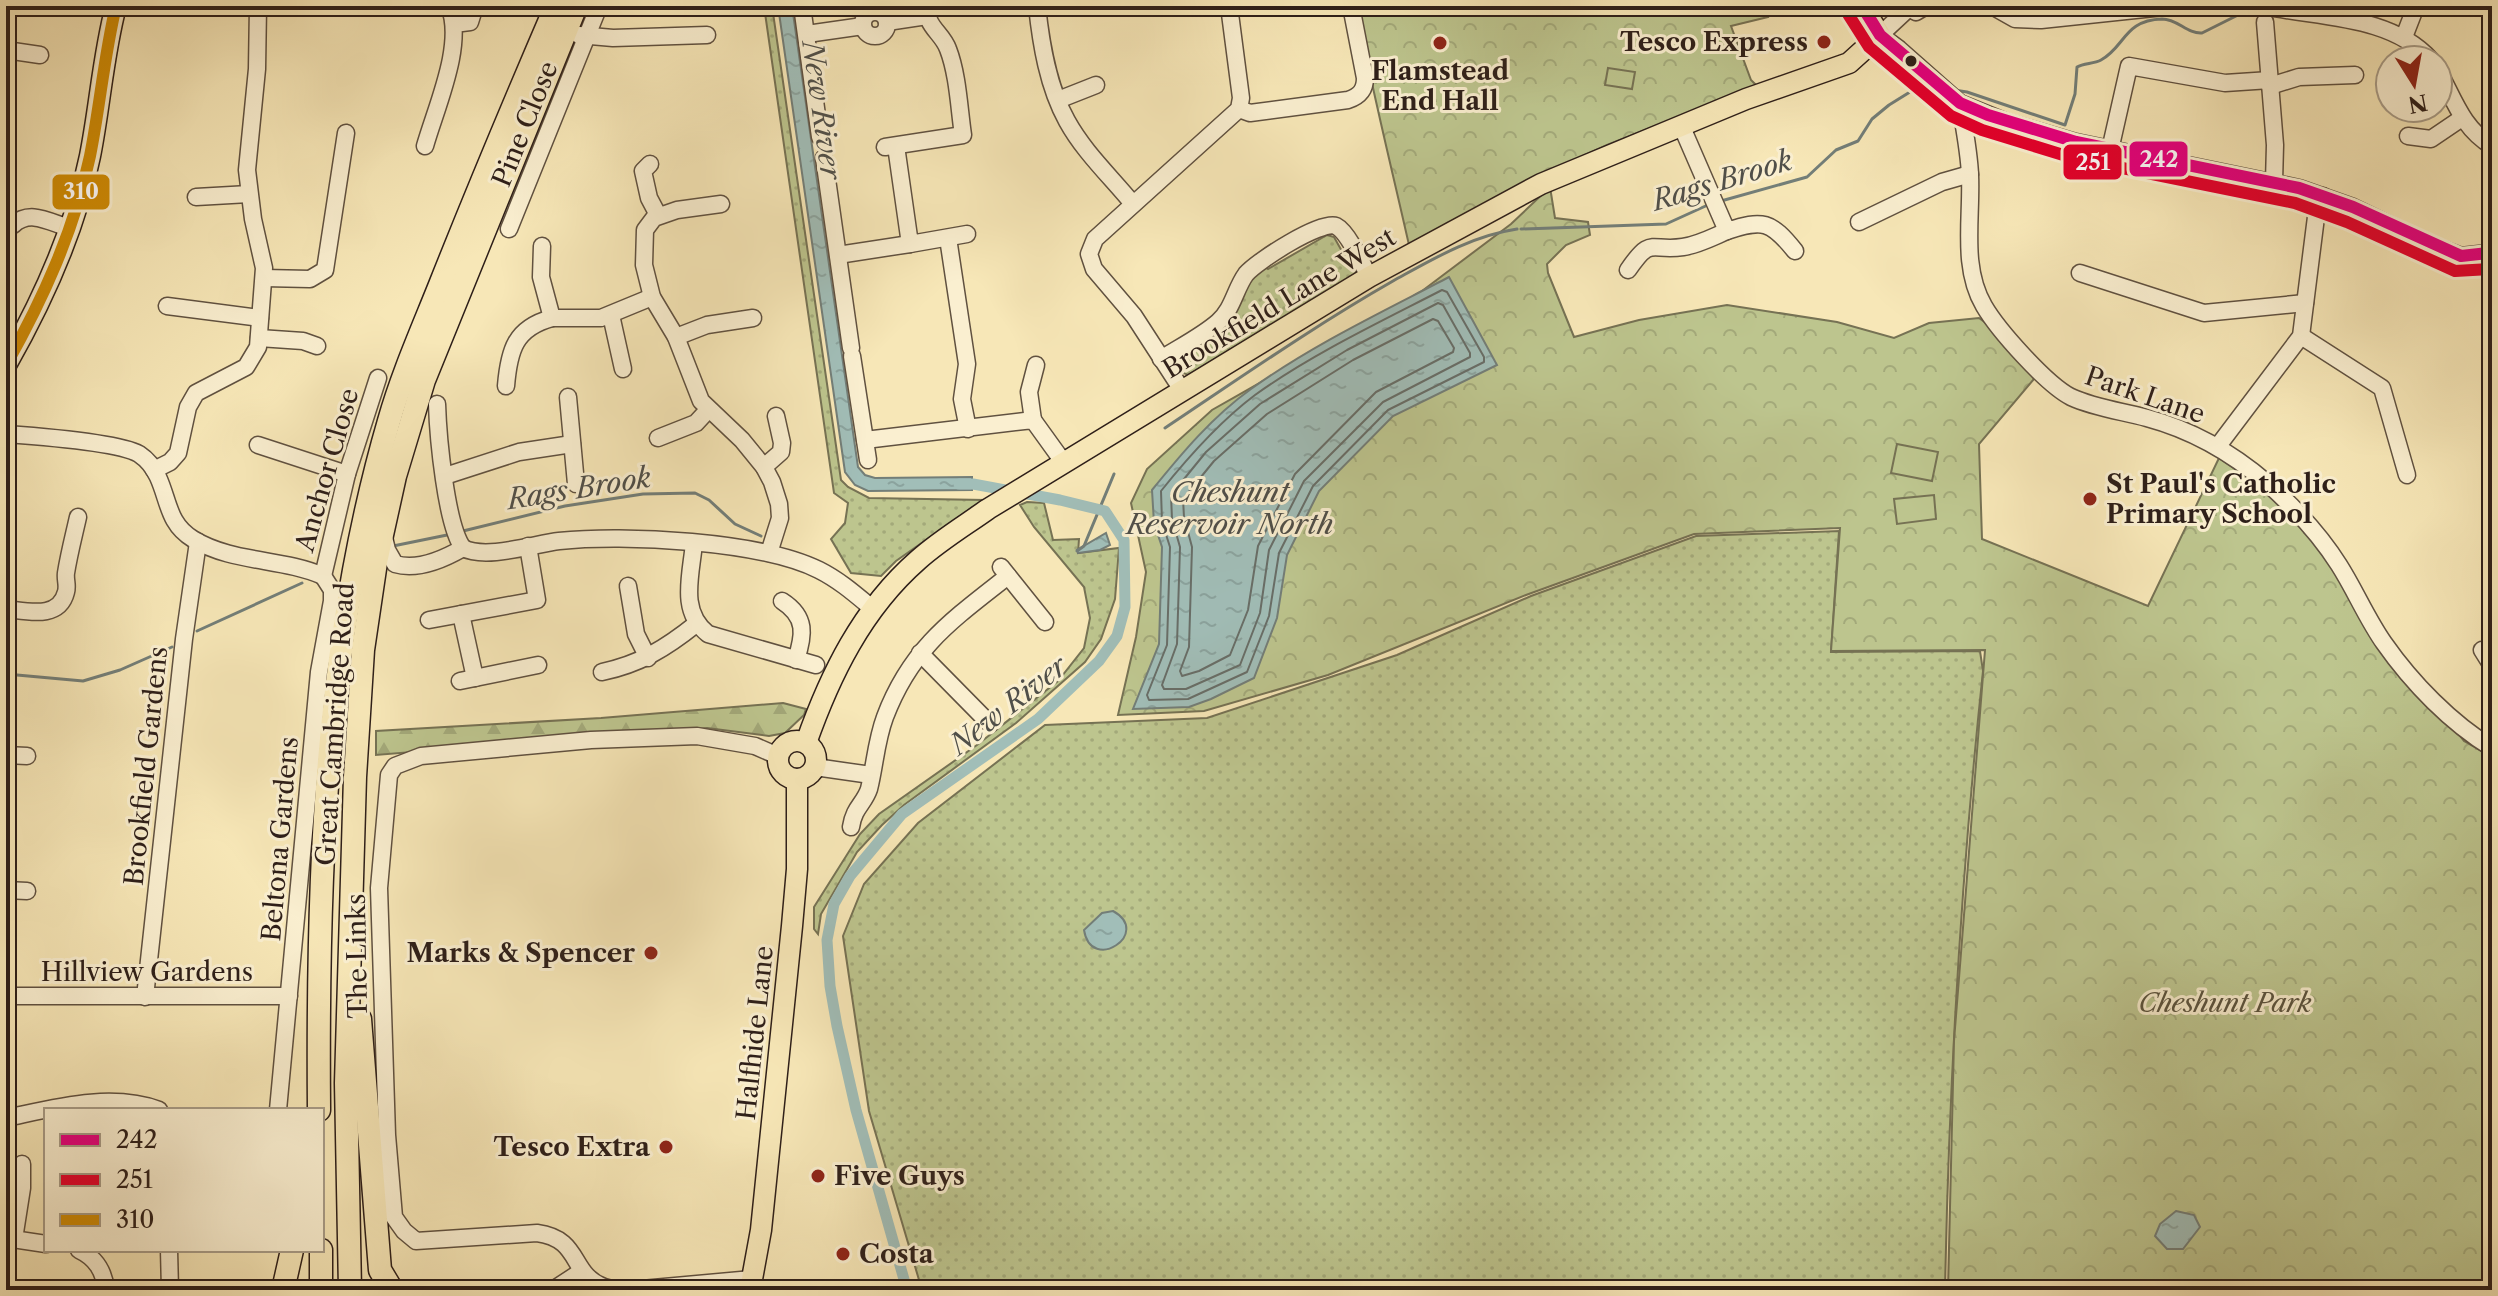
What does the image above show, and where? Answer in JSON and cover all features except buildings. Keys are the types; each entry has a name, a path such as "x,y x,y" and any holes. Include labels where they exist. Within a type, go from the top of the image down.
{"highway":[{"name":"Great Cambridge Road","path":"319,1108 323,866 336,683 358,545 398,392 479,187 556,6"},
{"name":"Great Cambridge Road","path":"350,1290 346,1083 355,777 363,650 370,597 395,476 424,380 576,34 576,6"},
{"path":"350,970 359,1008 380,1270 392,1290"},
{"path":"306,1108 308,1073 319,1038"},
{"path":"283,1290 292,1252"},
{"path":"321,1252 321,1290"}],"main road":[{"path":"6,365 36,309 69,228 89,159 116,6"},
{"path":"1862,6 1880,35"},
{"name":"Brookfield Lane West","path":"806,743 851,641 873,609 917,561 947,537 1369,277 1541,184 1770,90 1849,63 1880,35"},
{"path":"789,743 806,743 815,753 815,767 808,775 797,779 786,776 781,771 778,756 789,743"},
{"name":"Halfhide Lane","path":"751,1284 761,1230 792,926 797,869 797,779"}],"street":[{"path":"154,470 170,462 178,453 192,398 206,386 246,367 256,353 264,278 263,257 247,170 257,69 258,6"},
{"path":"425,146 448,69 454,24 449,6"},
{"path":"454,24 470,22 475,6"},
{"name":"Pine Close","path":"509,229 576,34 599,6"},
{"path":"802,6 820,137"},
{"path":"1037,6 1051,84 1065,118 1079,140 1133,204"},
{"path":"1182,390 1134,316 1094,269 1090,248 1095,239 1239,109 1241,91 1229,6"},
{"path":"1239,109 1250,113 1348,100 1360,94 1365,78 1351,6"},
{"path":"1926,6 1920,12 1908,7 1880,35 1956,100 2042,133 2110,150 2274,182 2323,196 2461,256 2491,250"},
{"path":"1992,6 2015,19 2041,20 2173,6"},
{"path":"2404,37 2416,6"},
{"path":"807,34 863,26 868,15 875,12 883,15 887,22 928,11 947,45 963,135 891,147 910,244"},
{"path":"2274,182 2276,158 2268,12 2378,27 2404,37 2412,44"},
{"name":"Pine Close","path":"576,34 707,35"},
{"path":"6,50 40,55"},
{"path":"2110,150 2127,70 2132,65 2225,83 2270,83 2309,75 2355,75"},
{"path":"1058,100 1096,85"},
{"name":"Park Lane","path":"1956,100 1970,174 1970,262 1978,293 1995,321 2060,390 2076,399 2164,423 2218,446 2267,483 2300,516 2339,565 2383,642 2409,675 2471,735 2492,748"},
{"path":"2454,102 2477,136 2492,146"},
{"path":"2408,136 2431,139 2462,118"},
{"path":"1681,125 1727,231"},
{"path":"264,278 310,279 325,270 346,133"},
{"path":"824,158 868,460"},
{"path":"650,164 643,171 649,198 658,215"},
{"path":"1859,222 1942,182 1970,174"},
{"path":"196,197 249,194"},
{"path":"2218,446 2301,336 2316,217 2323,196"},
{"path":"721,204 658,215 648,226 644,265 652,297 676,337 693,384 708,410 742,440 764,467 777,495 780,513 769,553"},
{"path":"13,225 23,217 31,216 69,228"},
{"path":"1628,270 1648,247 1682,247 1755,222 1769,225 1780,232 1795,251"},
{"path":"1161,359 1222,318 1253,267 1321,226 1336,226 1343,232 1369,277"},
{"path":"838,255 967,234"},
{"path":"948,238 967,364 962,399 968,429"},
{"path":"542,246 541,277 552,318"},
{"path":"2080,273 2204,313 2305,303"},
{"path":"506,386 508,365 518,337 530,326 552,318 592,319 611,315 652,297"},
{"path":"167,306 260,318"},
{"path":"611,315 623,369"},
{"path":"676,337 707,325 753,318"},
{"path":"2301,336 2382,388 2407,475"},
{"path":"259,338 303,341 317,346"},
{"path":"1036,365 1029,392 1033,420 1064,463"},
{"name":"Anchor Close","path":"323,576 347,474 378,378"},
{"path":"568,397 576,484"},
{"path":"437,404 445,476 458,537 476,552 597,539 694,543 769,553 817,569 844,584 873,609"},
{"path":"658,438 696,423 708,410"},
{"path":"764,467 778,456 782,448 776,416"},
{"path":"865,440 1033,420"},
{"path":"6,434 132,451 145,458 154,470 174,522 198,542 229,553 323,576"},
{"path":"445,476 519,452 572,444"},
{"path":"258,445 347,474"},
{"path":"6,609 44,612 55,608 63,600 68,588 65,577 78,517"},
{"path":"383,531 387,550 395,564 403,567 440,561 458,537"},
{"name":"Brookfield Gardens","path":"145,997 182,653 198,542"},
{"path":"694,543 689,600 696,624 708,634 816,665"},
{"path":"429,620 537,600 528,546"},
{"path":"851,827 857,806 869,789 884,719 909,666 920,653 1004,572 1045,622"},
{"name":"Beltona Gardens","path":"278,1108 319,672 332,601 332,590 323,576"},
{"path":"628,586 636,634 648,658"},
{"path":"782,601 796,612 801,621 803,636 796,660"},
{"path":"461,614 468,679 538,665"},
{"path":"602,672 648,658 696,624"},
{"path":"2482,650 2492,666"},
{"path":"920,653 990,724"},
{"name":"The Links","path":"751,1284 630,1290 603,1287 582,1271 561,1240 551,1235 537,1233 416,1241 404,1231 394,1217 387,1135 379,888 389,775 395,766 421,756 591,740 697,736 755,746 778,756"},
{"path":"6,755 27,756"},
{"path":"815,767 871,775"},
{"path":"6,890 27,891"},
{"name":"Hillview Gardens","path":"6,996 289,996"},
{"path":"69,1108 100,1103 150,1108"},
{"path":"6,1118 44,1112"},
{"path":"22,1164 22,1188 10,1238 44,1244"},
{"path":"169,1252 170,1290"},
{"path":"97,1255 106,1290"},
{"path":"553,1290 582,1271"}],"green space":[{"path":"764,6 772,6 841,480 869,498 983,500 896,561 881,576 851,573 831,539 845,523 848,503 834,493"},
{"path":"1356,6 1407,6 1451,15 1449,6 1764,6 1768,17 1731,26 1751,80 1757,86 1607,145 1548,172 1409,245"},
{"path":"1608,68 1635,72 1632,89 1605,85"},
{"name":"Cheshunt Park","path":"1550,187 1555,218 1588,222 1590,235 1566,245 1547,264 1574,337 1639,320 1727,305 1837,322 1894,338 1929,323 1979,318 1994,329 2016,352 2034,379 1979,444 1982,539 2148,606 2219,458 2261,487 2303,529 2464,741 2492,757 2492,1290 1948,1290 1954,1041 1985,650 1831,651 1840,528 1694,534 1526,595 1328,675 1204,711 1118,715 1136,637 1146,572 1131,503 1147,469 1212,410 1422,291 1511,224"},
{"path":"1327,235 1334,237 1348,262 1355,259 1356,275 1188,375 1181,372 1174,360 1193,342 1198,348 1222,332 1219,326 1242,287 1262,265 1268,269"},
{"path":"1897,444 1938,452 1932,481 1891,473"},
{"path":"1934,495 1936,519 1897,524 1894,499"},
{"path":"1027,502 1044,503 1053,540 1079,539 1078,553 1119,548 1115,599 1101,639 1085,662 1016,723 904,805 882,825 857,852 821,914 818,934 814,929 814,907 860,834 879,814 977,745 1058,681 1084,648 1090,618 1084,587 1034,527 1020,505"},
{"path":"1839,531 1831,652 1980,651 1983,671 1957,980 1945,1290 922,1290 869,1111 843,936 864,884 918,823 1045,725 1207,718 1397,655 1531,596 1696,536"},
{"path":"783,703 806,709 804,715 785,733 769,736 707,728 376,755 376,731 601,718"}],"water":[{"path":"778,6 792,6 858,467 865,475 875,478 972,477 972,490 868,491 855,485 845,472"},
{"name":"Cheshunt Reservoir North","path":"1449,277 1497,365 1393,416 1319,491 1287,555 1277,618 1254,678 1189,707 1133,709 1159,644 1162,547 1154,523 1152,490 1210,424 1251,389 1323,343"},
{"path":"1106,533 1110,545 1100,550 1078,553 1077,550"},
{"path":"1113,911 1124,920 1126,929 1123,938 1107,949 1097,949 1089,943 1084,930 1102,913"},
{"path":"2176,1211 2194,1215 2200,1227 2183,1249 2167,1249 2155,1236 2160,1224"}],"waterway":[{"name":"Rags Brook","path":"1954,90 2065,125 2075,94 2077,67 2109,55 2140,24 2162,19 2202,33 2256,6"},
{"name":"Rags Brook","path":"2362,6 2393,6"},
{"name":"Rags Brook","path":"1721,201 1807,177 1836,150 1858,141 1872,119 1889,105 1918,87 1931,87"},
{"name":"Rags Brook","path":"1521,229 1666,224 1710,204"},
{"name":"Rags Brook","path":"1165,428 1306,334 1393,281 1468,243 1517,229"},
{"name":"Rags Brook","path":"1077,551 1084,546 1114,474"},
{"name":"New River","path":"907,1290 856,1110 837,1026 827,940 834,904 850,876 902,814 1038,719 1099,661 1117,636 1125,607 1124,540 1105,511 1060,500 959,484"},
{"name":"Rags Brook","path":"463,531 565,506 643,494 695,493 709,500 735,524 761,536"},
{"name":"Rags Brook","path":"393,546 452,534"},
{"name":"Rags Brook","path":"197,631 302,583"},
{"name":"Rags Brook","path":"6,674 83,681 120,670 172,647"}],"transit line":[{"name":"310","path":"6,365 45,290 75,211 90,156 116,6"},
{"name":"242","path":"1862,6 1880,35 1960,103 1988,115 2076,142 2299,188 2353,207 2461,256 2488,253"},
{"name":"251","path":"1848,14 1869,47 1951,116 1982,130 2073,158 2295,203 2347,222 2455,271 2490,269"}],"place":[{"name":"Tesco Express","path":"1824,42"},
{"name":"Flamstead End Hall","path":"1440,43"},
{"name":"St Paul's Catholic Primary School","path":"2090,499"},
{"name":"Marks & Spencer","path":"651,953"},
{"name":"Tesco Extra","path":"666,1147"},
{"name":"Five Guys","path":"818,1176"},
{"name":"Costa","path":"843,1254"}]}
